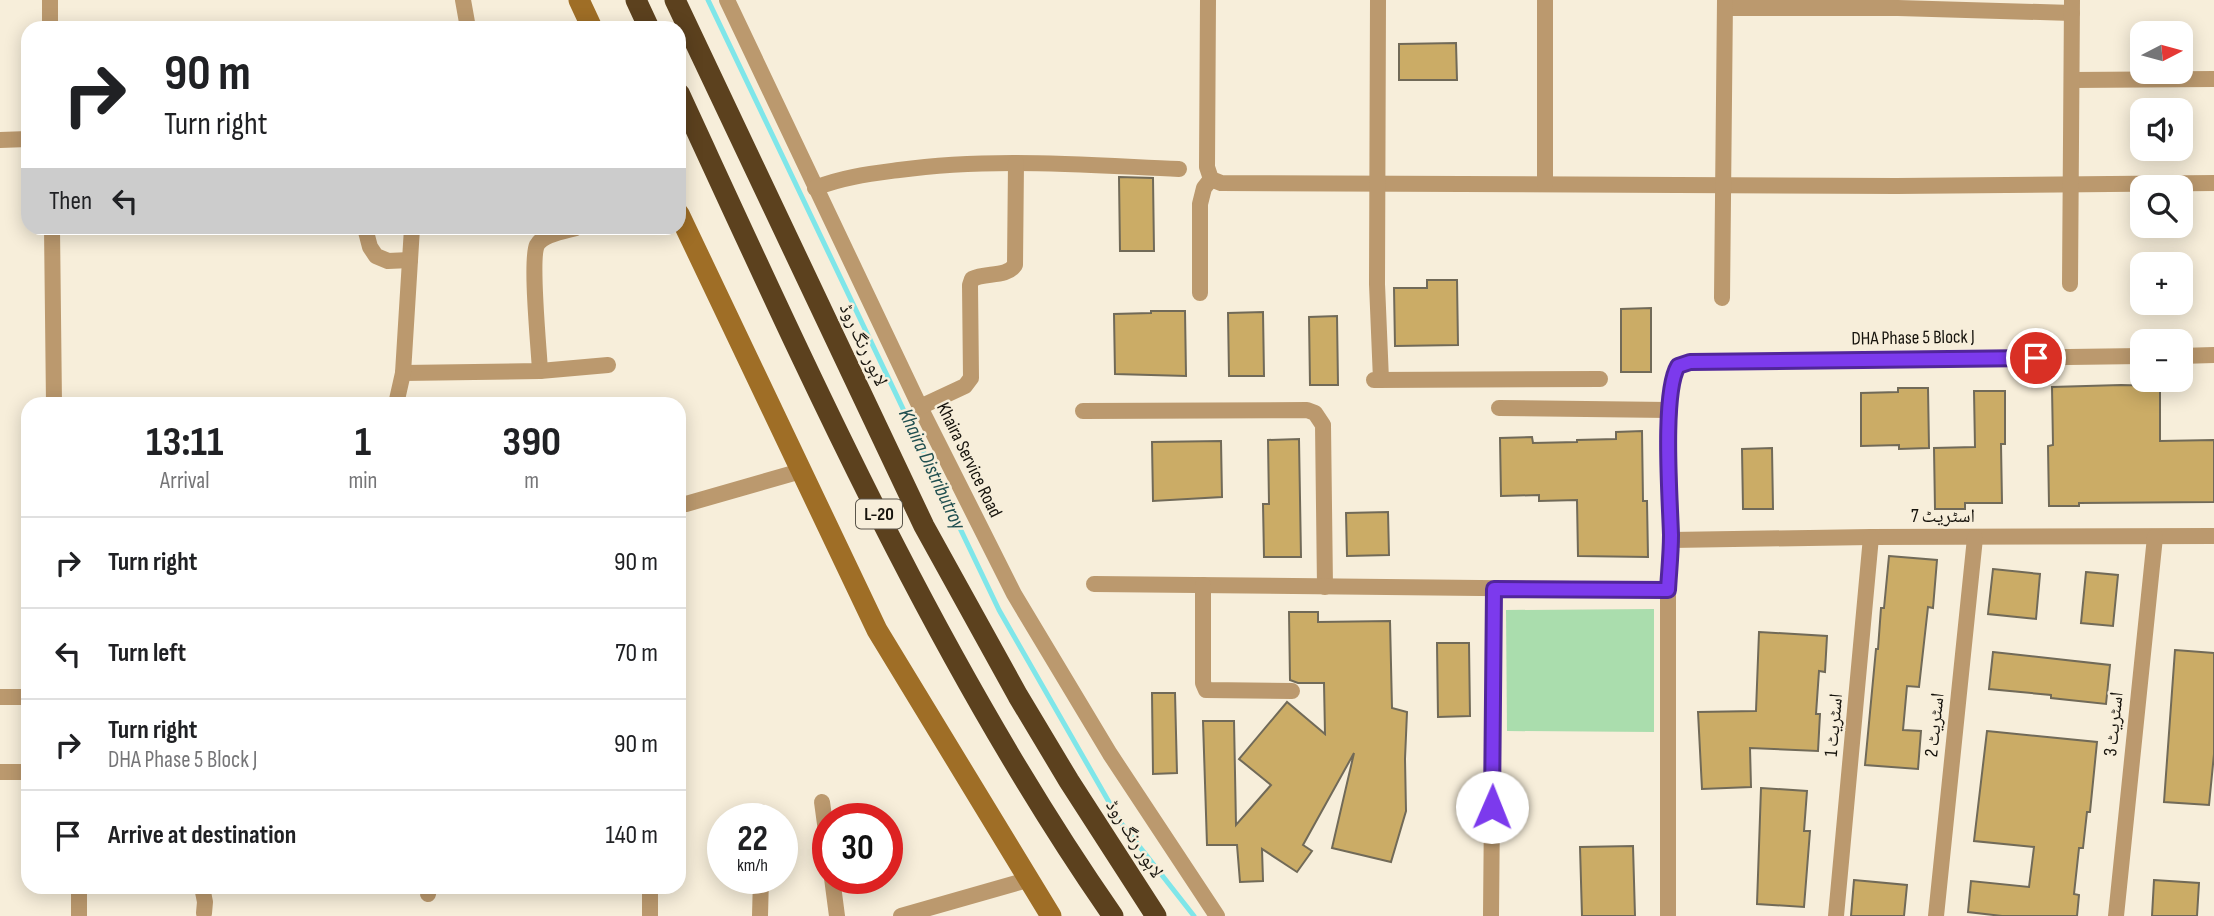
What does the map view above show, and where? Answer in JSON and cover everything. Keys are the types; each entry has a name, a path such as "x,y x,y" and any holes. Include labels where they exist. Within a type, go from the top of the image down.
{"highway":[{"path":"636,0 646,21"},
{"name":"لاہور رنگ روڈ","path":"675,0 685,21"},
{"name":"لاہور رنگ روڈ","path":"686,23 924,526 1018,696 1156,916"},
{"name":"L-20","path":"686,108 788,329 904,564 1008,750 1113,916"}],"street":[{"path":"50,0 50,21"},
{"path":"463,0 466,21"},
{"path":"579,0 589,21"},
{"name":"Khaira Service Road","path":"727,0 919,407 1014,594 1110,754 1217,916"},
{"path":"1208,0 1207,166 1212,179 1221,183 2214,183"},
{"path":"1378,0 1377,380 1600,379"},
{"path":"1545,0 1545,184"},
{"path":"1722,298 1725,4 2072,6 2070,284"},
{"path":"2072,80 2214,79"},
{"path":"0,140 21,139"},
{"path":"815,188 841,178 934,165 1016,163 1179,169"},
{"path":"919,407 965,386 971,378 970,285 972,279 978,276 1006,273 1012,271 1015,265 1016,163"},
{"path":"1200,293 1200,204 1204,188 1212,179"},
{"path":"686,229 877,630 1051,916"},
{"path":"52,235 54,397"},
{"path":"367,235 376,256 388,261 410,260"},
{"path":"398,397 403,373 412,235"},
{"path":"540,371 535,289 537,246 544,238 554,235"},
{"path":"2193,356 2214,355"},
{"name":"DHA Phase 5 Block J","path":"1669,410 1673,374 1678,366 1684,363 2130,356"},
{"path":"403,373 540,371 608,365"},
{"path":"1499,408 1669,410 1671,540 1668,590 1668,916"},
{"path":"1083,411 1315,413 1323,425 1325,587"},
{"path":"686,504 801,471"},
{"name":"اسٹریٹ 7","path":"1671,540 2214,536"},
{"name":"اسٹریٹ 1","path":"1836,916 1871,537"},
{"name":"اسٹریٹ 3","path":"2116,916 2155,537"},
{"name":"اسٹریٹ 2","path":"1936,916 1975,538"},
{"path":"1094,584 1668,590"},
{"path":"1203,586 1203,683 1206,690 1292,691"},
{"path":"1491,916 1494,589"},
{"path":"0,697 21,697"},
{"path":"0,772 21,772"},
{"path":"901,916 1027,880"},
{"path":"79,894 79,916"},
{"path":"203,894 204,913"},
{"path":"650,894 650,916"},
{"path":"761,894 761,916"},
{"path":"834,894 837,916"}],"green space":[{"path":"1654,609 1654,732 1507,731 1506,610"}],"building":[{"path":"1456,43 1457,80 1399,80 1399,44"},
{"path":"1119,177 1153,178 1154,251 1120,251"},
{"path":"1427,280 1457,280 1458,345 1395,346 1394,288 1427,288"},
{"path":"1651,308 1651,372 1621,372 1621,309"},
{"path":"1185,311 1186,376 1115,374 1114,314"},
{"path":"1263,312 1264,376 1229,376 1228,313"},
{"path":"1337,316 1338,385 1310,385 1309,317"},
{"path":"2130,385 2130,392 2160,392 2160,441 2214,440 2214,502 2079,503 2079,506 2049,506 2048,446 2053,445 2052,387"},
{"path":"1898,388 1928,388 1929,448 1899,449 1899,445 1861,446 1861,393 1898,392"},
{"path":"1974,391 2005,391 2005,444 2001,444 2002,503 1965,503 1965,509 1935,509 1934,448 1975,447"},
{"path":"1642,431 1643,501 1647,501 1648,557 1578,556 1577,500 1539,501 1539,495 1501,496 1500,438 1532,437 1533,443 1577,442 1616,439 1616,432"},
{"path":"1299,439 1301,557 1264,557 1263,504 1269,504 1268,440"},
{"path":"1221,441 1222,497 1153,501 1152,442"},
{"path":"1772,448 1773,509 1743,509 1742,449"},
{"path":"1388,512 1389,555 1347,556 1346,513"},
{"path":"1889,556 1937,560 1933,608 1928,607 1919,687 1907,686 1903,730 1921,731 1918,769 1865,765 1876,649 1881,608 1884,608"},
{"path":"1993,569 2040,574 2036,619 1988,614"},
{"path":"2086,572 2118,575 2113,626 2081,623"},
{"path":"1289,612 1318,612 1318,622 1390,621 1392,708 1407,712 1406,811 1391,862 1332,848 1354,753 1303,845 1312,851 1297,872 1262,849 1263,881 1240,882 1237,845 1207,845 1203,721 1234,721 1236,825 1271,785 1239,759 1287,702 1325,734 1324,683 1298,683 1290,680"},
{"path":"1759,632 1827,636 1825,672 1819,671 1816,714 1820,714 1818,751 1750,748 1751,787 1702,789 1698,712 1756,711"},
{"path":"1437,643 1469,643 1470,716 1438,717"},
{"path":"2175,650 2214,653 2214,754 2209,805 2164,802"},
{"path":"1993,652 2110,665 2106,704 1989,689"},
{"path":"1152,693 1175,693 1177,773 1153,774"},
{"path":"1987,731 2097,742 2090,812 2087,812 2083,848 2079,848 2074,894 2079,895 2077,916 2002,916 1968,912 1971,881 2029,887 2034,847 1974,841"},
{"path":"1761,788 1807,791 1804,831 1810,831 1804,907 1757,904"},
{"path":"1633,846 1635,916 1582,916 1580,847"},
{"path":"1854,880 1907,885 1904,916 1851,916"},
{"path":"2154,880 2199,883 2197,916 2152,916"}],"waterway":[{"name":"Khaira Distributroy","path":"708,0 999,610 1121,823 1194,916"}],"route":[{"path":"1492,807 1494,589 1668,590 1671,540 1669,410 1673,374 1678,366 1690,362 2036,358"}]}
